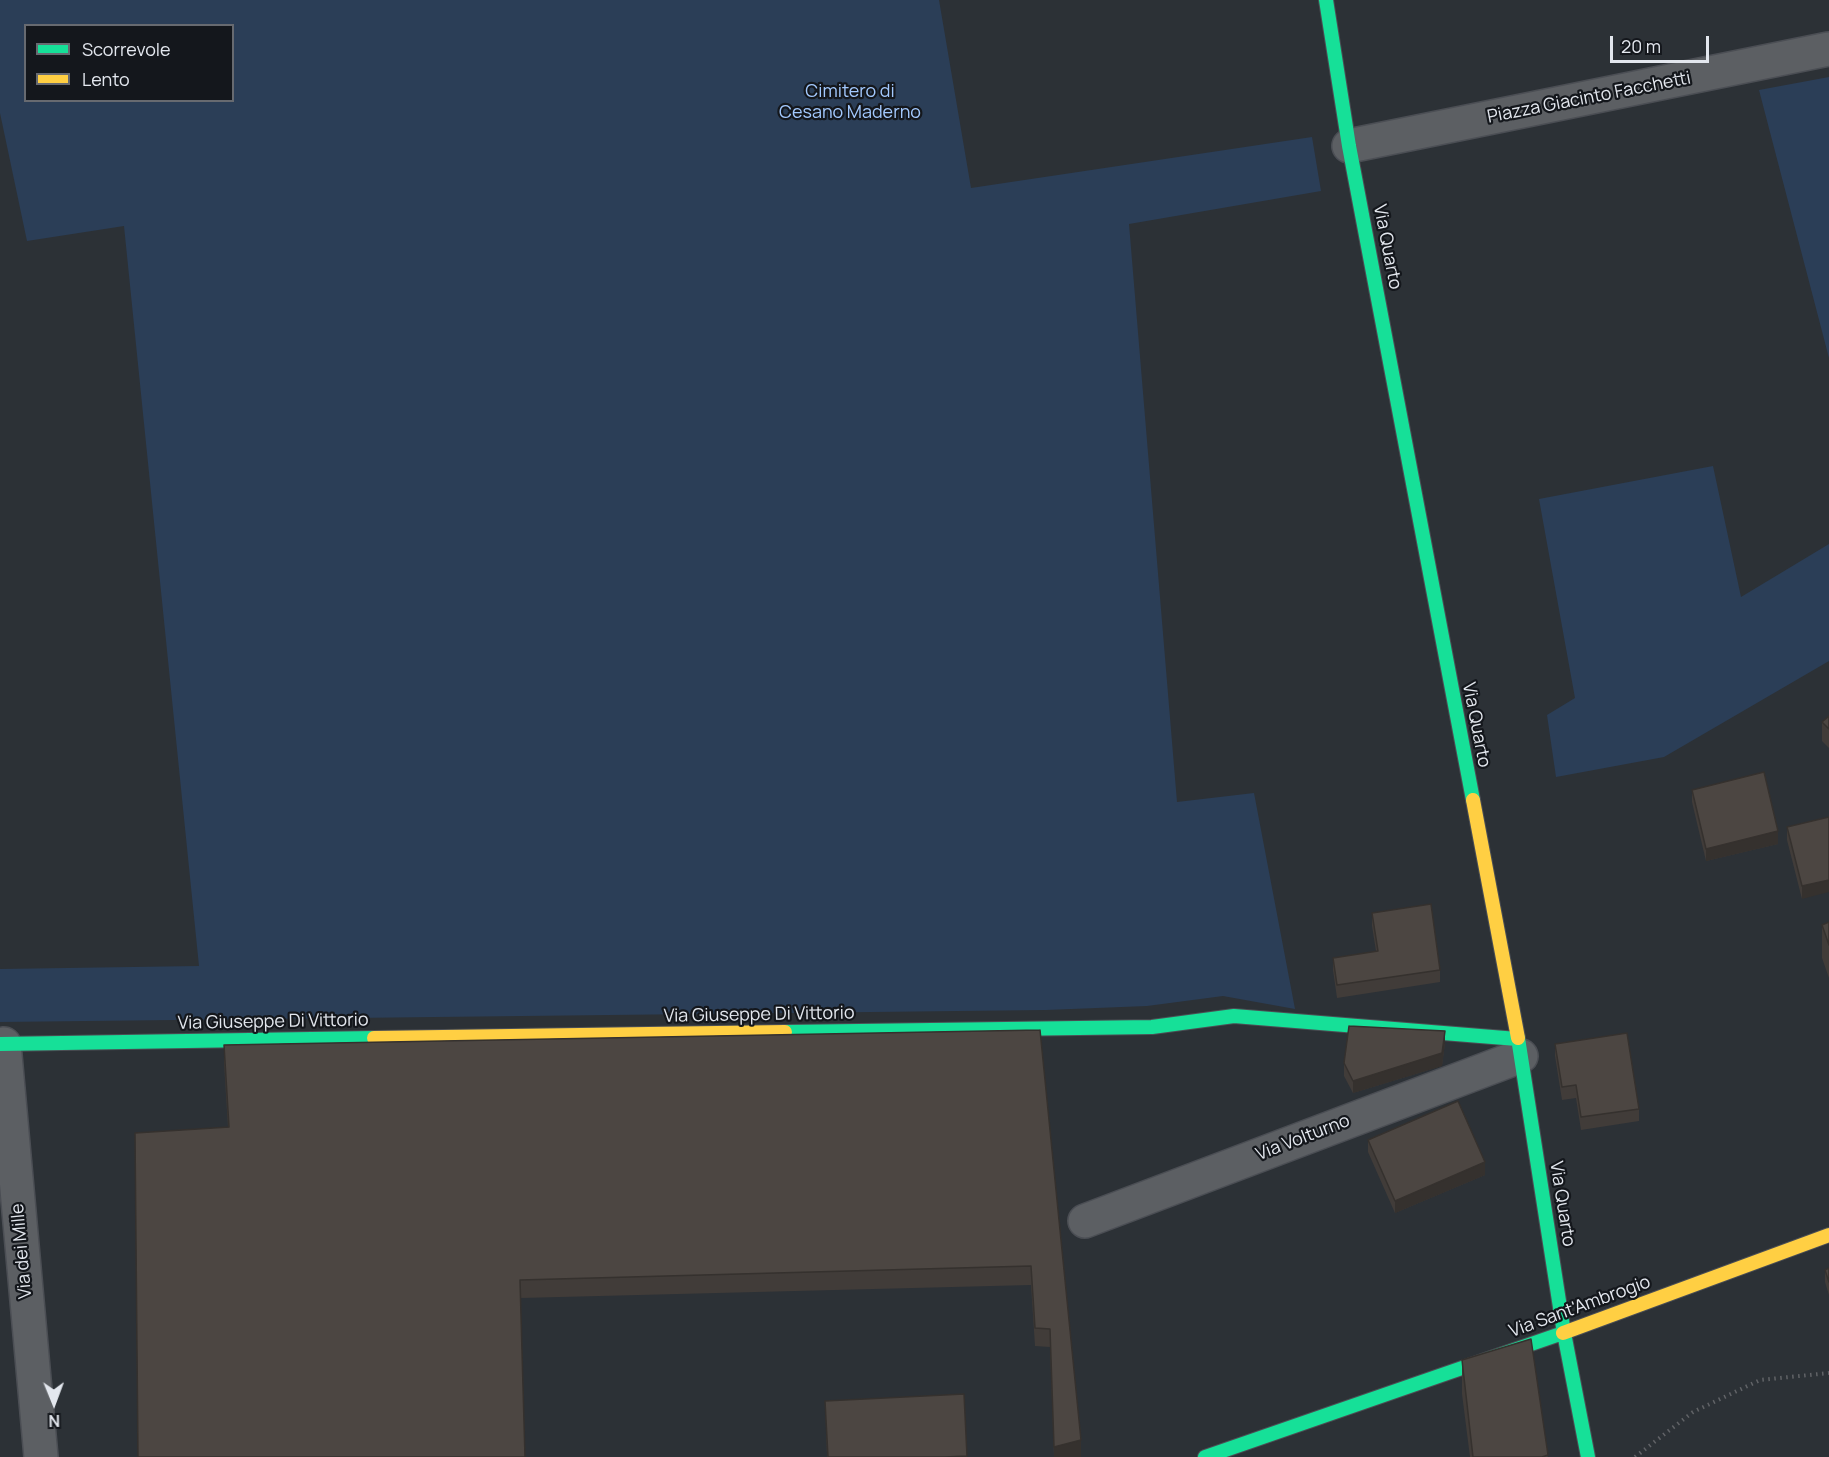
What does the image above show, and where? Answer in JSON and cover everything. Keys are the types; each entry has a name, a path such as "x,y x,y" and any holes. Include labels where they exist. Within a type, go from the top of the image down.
{"street":[{"name":"Via Quarto","path":"1326,0 1349,146 1519,1048 1564,1333 1588,1457"},
{"name":"Piazza Giacinto Facchetti","path":"1349,146 1829,49"},
{"name":"Via Giuseppe Di Vittorio","path":"2,1044 1152,1028 1234,1016 1519,1048"},
{"name":"Via dei Mille","path":"2,1044 8,1183 41,1457"},
{"name":"Via Volturno","path":"1084,1221 1519,1048"},
{"name":"Via Sant'Ambrogio","path":"1205,1457 1564,1333 1829,1235"}],"path":[{"path":"1635,1457 1693,1412 1760,1380 1829,1373"}],"green space":[{"name":"Cimitero di Cesano Maderno","path":"0,0 939,0 971,188 1312,137 1321,191 1129,224 1177,802 1254,793 1295,1009 1223,996 1147,1006 1046,1010 0,1022 0,969 199,966 124,226 27,241 0,113"},
{"path":"1829,77 1829,358 1759,90"},
{"path":"1713,466 1741,597 1829,544 1829,661 1664,757 1556,777 1547,715 1575,698 1539,499"}],"building":[{"path":"1829,716 1829,729 1822,722"},
{"path":"1764,772 1778,831 1706,849 1692,790"},
{"path":"1829,817 1829,880 1802,886 1787,827"},
{"path":"1431,904 1440,970 1337,985 1333,958 1378,951 1372,913"},
{"path":"1829,922 1829,945 1822,925"},
{"path":"1349,1026 1445,1031 1442,1053 1353,1081 1344,1063"},
{"path":"1040,1030 1081,1440 1054,1447 1050,1329 1035,1328 1031,1266 520,1280 525,1457 138,1457 135,1133 229,1127 224,1045"},
{"path":"1627,1033 1639,1109 1581,1117 1576,1085 1562,1087 1555,1044"},
{"path":"1458,1101 1485,1162 1395,1201 1368,1140"},
{"path":"1829,1268 1829,1282 1825,1270"},
{"path":"1531,1339 1548,1455 1542,1457 1473,1457 1462,1360"},
{"path":"964,1394 967,1456 828,1457 825,1401"}],"traffic: fast":[{"path":"1326,0 1349,146 1473,800"},
{"path":"785,1032 1152,1027 1234,1016 1517,1039"},
{"path":"0,1044 374,1038"},
{"path":"1518,1038 1564,1333 1588,1457"},
{"path":"1205,1457 1563,1333"}],"traffic: slow":[{"path":"1473,800 1518,1038"},
{"path":"374,1038 785,1032"},
{"path":"1563,1333 1829,1235"}]}
